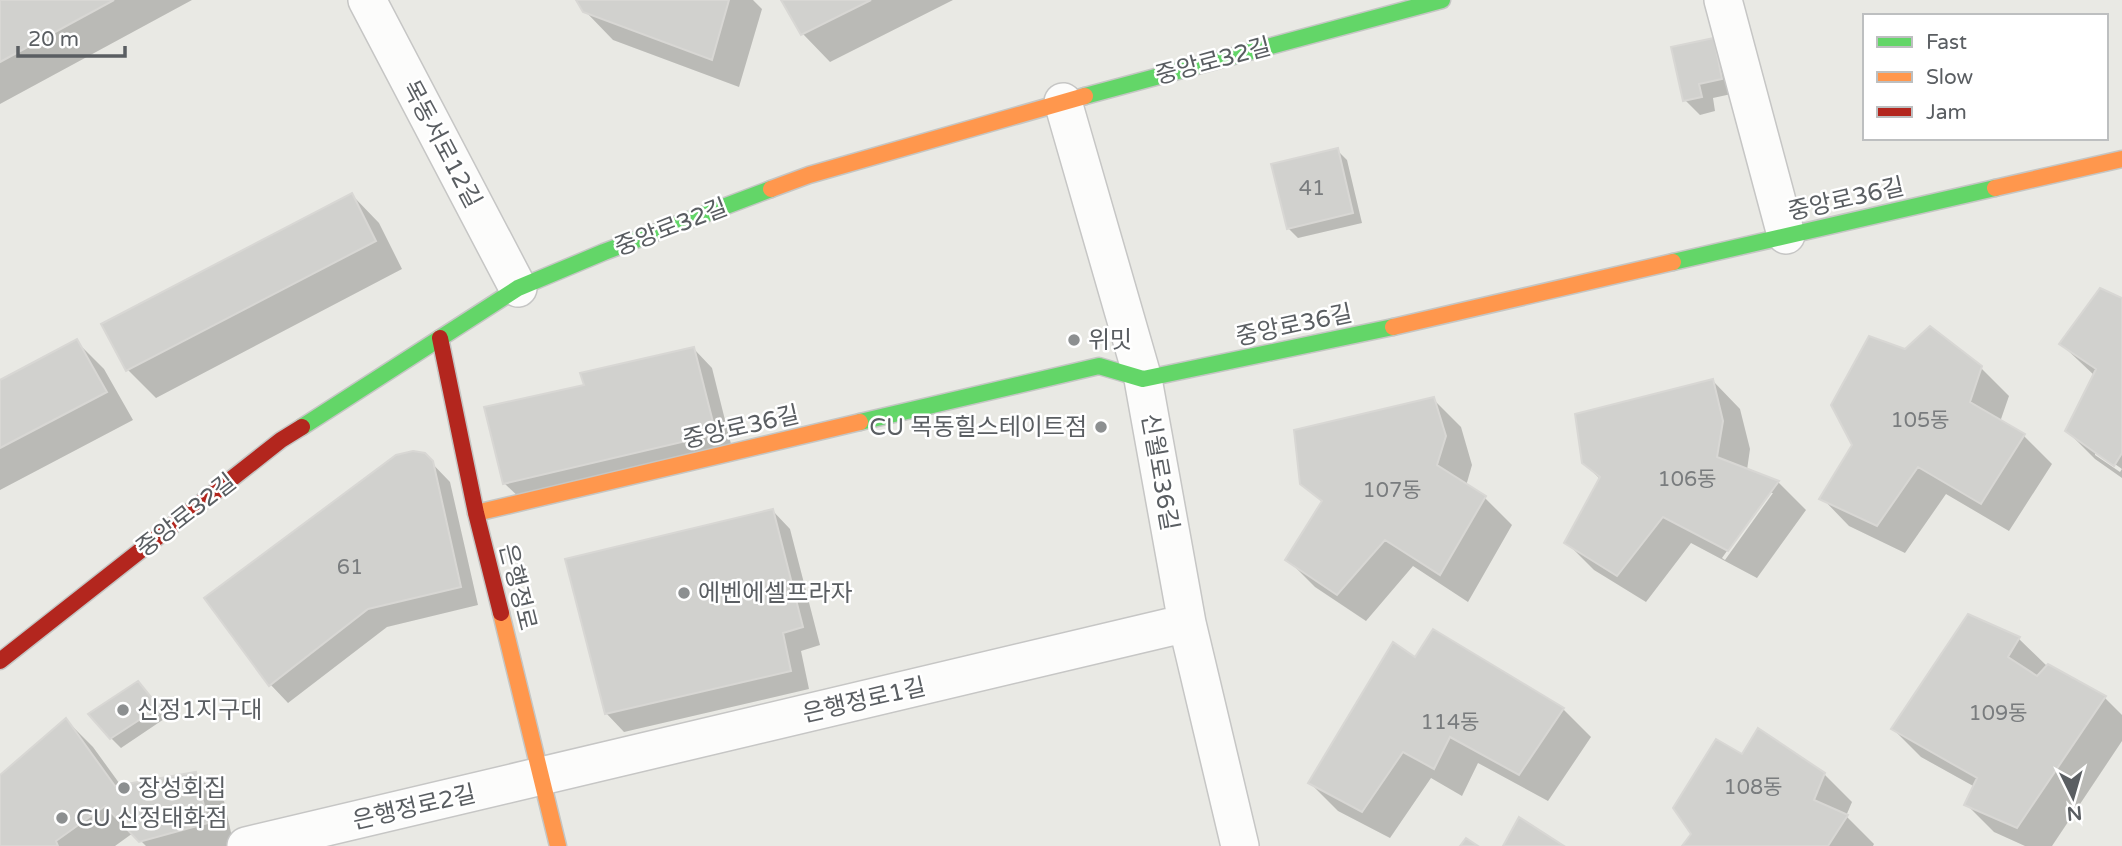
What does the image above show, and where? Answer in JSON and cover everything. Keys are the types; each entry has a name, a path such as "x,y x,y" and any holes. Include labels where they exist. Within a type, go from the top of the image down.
{"street":[{"name":"목동서로12길","path":"367,0 518,288"},
{"name":"중앙로32길","path":"0,662 281,440 518,288 604,252 809,175 1062,102 1441,0"},
{"path":"1723,0 1786,235"},
{"name":"신월로36길","path":"1062,102 1143,379 1187,623 1240,846"},
{"name":"중앙로36길","path":"476,513 1099,366 1143,379 1375,331 2122,159"},
{"name":"은행정로","path":"440,338 476,513 558,846"},
{"name":"은행정로1길","path":"542,777 1187,623"},
{"name":"은행정로2길","path":"246,846 542,777"}],"building":[{"path":"0,0 114,0 0,62"},
{"path":"576,0 729,0 712,60 583,12"},
{"path":"781,0 871,0 801,35"},
{"path":"1714,38 1722,79 1699,84 1702,97 1683,101 1671,47"},
{"path":"1338,148 1353,213 1287,229 1271,164"},
{"path":"352,193 376,241 126,371 101,324"},
{"path":"2100,288 2122,298 2122,453 2114,466 2065,431 2096,369 2059,344"},
{"path":"1930,326 1982,366 1970,402 2025,434 1981,504 1918,467 1877,526 1819,499 1852,445 1831,405 1869,336 1905,349"},
{"path":"77,339 107,392 0,448 0,380"},
{"path":"694,347 716,434 503,484 484,407 584,385 580,373"},
{"path":"1713,379 1723,421 1717,457 1779,481 1728,551 1663,517 1617,576 1564,543 1600,477 1582,463 1575,414"},
{"path":"1434,397 1446,436 1437,465 1486,496 1440,575 1385,540 1337,595 1285,560 1322,501 1300,484 1294,430"},
{"path":"413,451 425,453 433,461 461,587 368,609 269,686 204,598 396,455"},
{"name":"에벤에셀프라자","path":"773,509 803,627 783,633 791,671 605,714 565,559"},
{"path":"1968,614 2020,637 2008,657 2037,676 2048,664 2106,696 2017,828 1964,805 1977,778 1891,729"},
{"path":"1433,629 1564,708 1519,775 1450,737 1434,769 1403,752 1362,812 1308,783 1393,642 1415,657"},
{"name":"신정1지구대","path":"138,681 159,707 110,739 88,714"},
{"path":"66,718 115,786 196,772 208,823 139,842 105,806 56,841 58,846 0,846 0,775"},
{"path":"1758,728 1825,773 1814,800 1848,815 1828,846 1682,846 1691,834 1673,808 1716,739 1742,754"},
{"path":"1519,817 1564,846 1503,846"},
{"path":"1466,838 1478,846 1460,846"}],"traffic: fast":[{"path":"1085,96 1442,0"},
{"path":"1673,262 1995,188"},
{"path":"302,427 518,288 604,252 771,189"},
{"path":"860,422 1099,366 1143,379 1393,327"}],"traffic: slow":[{"path":"771,189 809,175 1085,96"},
{"path":"1995,188 2122,159"},
{"path":"1393,327 1673,262"},
{"path":"476,513 860,422"},
{"path":"501,613 558,846"}],"traffic: jam":[{"path":"440,338 476,513 501,613"},
{"path":"0,661 281,440 302,427"}],"place":[{"name":"위밋","path":"1074,340"},
{"name":"CU 목동힐스테이트점","path":"1101,427"},
{"name":"에벤에셀프라자","path":"684,593"},
{"name":"신정1지구대","path":"123,710"},
{"name":"장성회집","path":"124,788"},
{"name":"CU 신정태화점","path":"62,818"}]}
